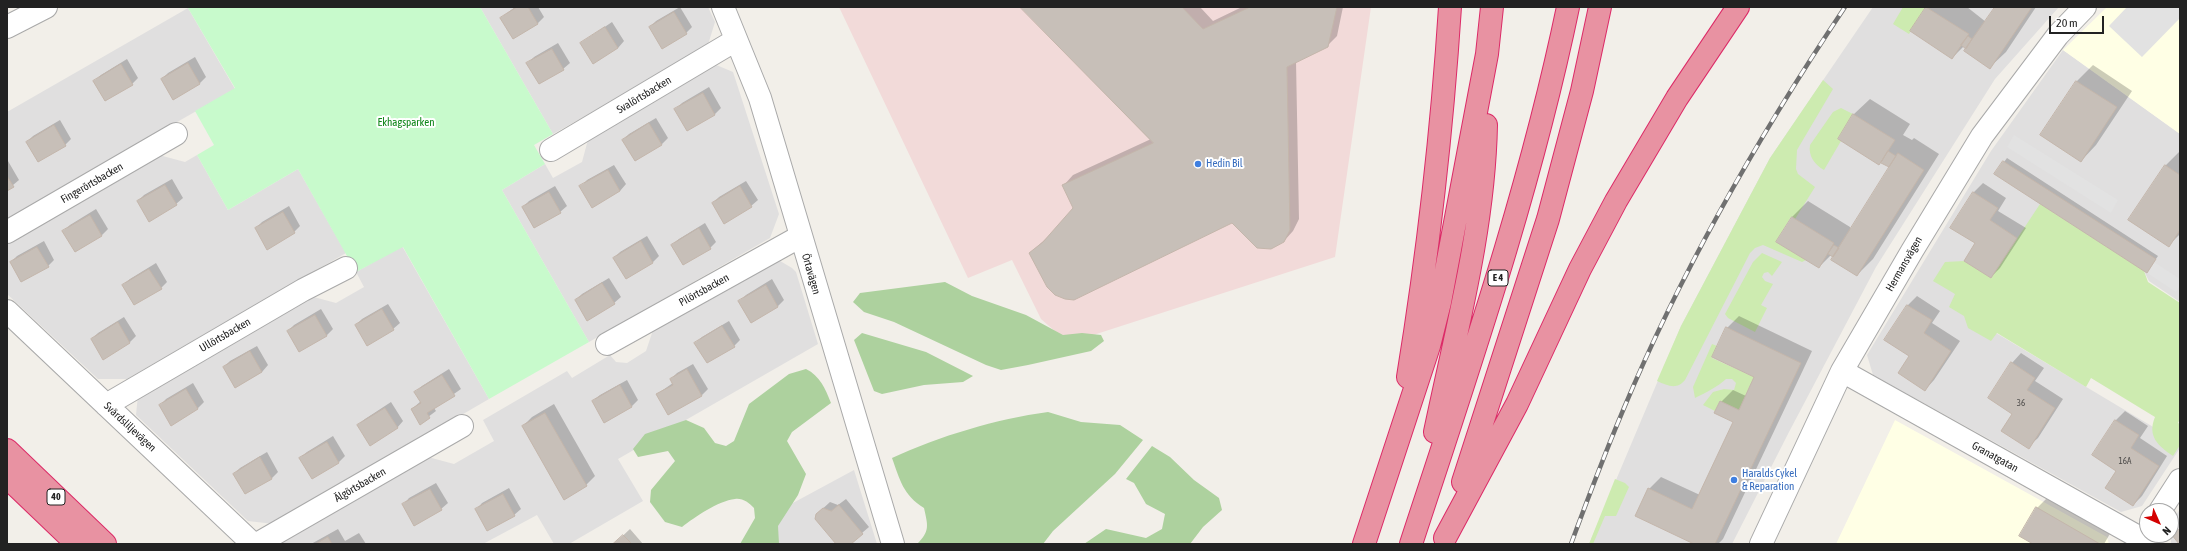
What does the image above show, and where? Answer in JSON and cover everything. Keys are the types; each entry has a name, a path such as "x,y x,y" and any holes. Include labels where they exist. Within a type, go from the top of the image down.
{"highway":[{"path":"1397,442 1433,206 1450,7"},
{"path":"1364,544 1429,346 1440,302 1487,54 1492,7"},
{"name":"E 4","path":"1411,544 1503,262 1542,118 1568,7"},
{"path":"1444,541 1516,322 1548,219 1582,91 1600,7"},
{"path":"1444,541 1516,404 1580,269 1616,201 1677,98 1738,7"},
{"path":"1411,544 1456,337 1472,253 1486,139 1487,54"},
{"name":"40","path":"7,450 105,544"},
{"path":"7,477 78,544"}],"street":[{"path":"7,27 46,7"},
{"name":"Örtavägen","path":"723,7 760,98 893,544"},
{"name":"Hermansvägen","path":"1761,544 1842,371 1912,250 1982,136 2058,35 2085,7"},
{"name":"Svalörtsbacken","path":"551,150 736,40"},
{"name":"Fingerörtsbacken","path":"7,232 176,134"},
{"name":"Pilörtsbacken","path":"607,344 801,236"},
{"name":"Ullörtsbacken","path":"106,405 303,290 346,268"},
{"name":"Svärdsliljevägen","path":"7,311 253,544"},
{"name":"Granatgatan","path":"1842,371 2139,537"},
{"name":"Älgörtsbacken","path":"257,544 462,426"},
{"path":"2165,503 2180,480"}],"shaded area":[{"path":"480,7 708,7 715,22 707,48 553,134"},
{"path":"839,7 1371,7 1335,257 1084,338 1069,338 1057,333 1041,319 1012,260 968,278"},
{"path":"1873,7 2059,7 1995,79 1876,267 1732,544 1589,544 1681,326 1770,158"},
{"path":"2107,7 2180,7 2180,134 2063,50"},
{"path":"2127,7 2180,7 2180,18 2142,57 2109,26"},
{"path":"188,8 235,89 7,219 7,112"},
{"path":"2063,50 2180,134 2180,302 2149,281 2144,271 1996,333 2180,443 2180,448 2144,503 2139,503 2139,507 2121,512 1873,375 1867,355 1991,151"},
{"path":"714,64 733,72 779,214 770,238 589,342 502,190 545,164 553,178 582,162 589,136"},
{"path":"2014,135 2118,200 2111,213 2007,147"},
{"path":"159,155 185,162 197,155 228,210 298,169 346,253 127,379 98,379 7,294 7,241"},
{"path":"402,246 489,399 274,524 248,521 136,415 138,395 310,296 336,303 364,287 356,272"},
{"path":"775,258 796,272 818,344 618,459 643,501 569,544 554,544 537,515 483,544 280,544 282,540 428,457 454,464 494,441 483,420 567,371 572,378 610,355 616,362 627,363 646,351 654,327"},
{"path":"2154,262 2180,279 2180,286 2176,292 2147,273"},
{"path":"1895,420 2107,537 2109,544 1836,544"},
{"path":"854,470 877,544 761,544 754,524"},
{"path":"2180,509 2180,544 2171,544 2179,543"}],"green space":[{"name":"Ekhagsparken","path":"480,7 553,134 534,145 545,164 502,190 589,342 489,399 403,247 356,272 298,169 228,210 197,155 214,145 195,111 235,88 188,8"},
{"path":"1903,7 1926,7 1909,34 1893,24"},
{"path":"1823,80 1833,89 1797,150 1796,169 1798,174 1815,187 1795,219 1791,217 1776,242 1806,260 1802,262 1763,245 1755,248 1750,253 1685,380 1676,386 1669,386 1657,381 1681,326 1770,158"},
{"path":"1841,108 1853,114 1838,139 1841,141 1824,170 1813,160 1810,153 1810,145 1833,112"},
{"path":"2040,204 2144,271 2148,282 2180,303 2180,419 2178,423 2180,424 2180,445 2173,456 2155,440 2152,430 2155,417 2091,378 2086,387 1997,333 1991,341 1968,328 1964,316 1949,307 1955,294 1933,281 1945,262 1964,261 1991,278"},
{"path":"1762,253 1782,262 1772,276 1768,272 1764,273 1762,277 1765,281 1773,284 1761,305 1767,308 1755,332 1728,318 1725,314 1753,262"},
{"path":"945,282 972,296 1026,315 1063,335 1082,333 1101,335 1104,341 1091,351 1001,370 986,365 894,322 864,312 853,302 860,293"},
{"path":"862,333 926,352 973,376 963,382 924,385 882,394 874,391 854,340"},
{"path":"1712,344 1717,346 1712,358 1754,377 1739,410 1720,401 1715,411 1703,405 1713,392 1724,389 1734,390 1736,383 1732,379 1726,379 1716,387 1695,398 1693,387"},
{"path":"806,369 815,375 824,387 831,403 792,432 787,441 806,474 798,495 778,526 779,544 740,544 755,518 754,508 741,499 728,500 714,506 682,527 665,522 650,502 651,490 675,461 668,451 638,457 633,449 645,434 686,420 704,428 715,443 726,446 734,441 749,404 789,374"},
{"path":"1048,412 1081,422 1120,425 1143,440 1115,474 1053,531 1043,544 917,544 926,532 927,528 924,508 911,498 903,486 892,458 968,429 1008,419"},
{"path":"1152,446 1170,457 1194,480 1219,498 1222,510 1203,527 1190,544 1084,544 1106,529 1146,538 1162,529 1165,514 1146,504 1134,483 1126,479"},
{"path":"1615,479 1625,483 1629,487 1616,516 1605,516 1593,544 1589,544"}],"building":[{"path":"517,7 528,7 538,24 513,39 500,18"},
{"name":"Hedin Bil","path":"1020,7 1182,7 1203,29 1250,7 1337,7 1328,47 1287,67 1290,230 1284,242 1271,249 1257,248 1232,223 1074,300 1065,299 1055,295 1047,287 1029,253 1043,242 1073,208 1062,185 1153,143"},
{"path":"1926,7 1969,34 1952,59 1910,31"},
{"path":"1995,7 2032,7 1990,69 1964,51"},
{"path":"674,12 687,34 662,49 649,27"},
{"path":"605,27 618,48 593,64 580,43"},
{"path":"1968,36 1972,39 1966,49 1961,45"},
{"path":"552,49 564,70 539,84 526,63"},
{"path":"188,63 200,84 173,100 161,79"},
{"path":"121,64 133,85 105,101 93,81"},
{"path":"2076,81 2117,107 2081,162 2040,135"},
{"path":"703,93 715,115 687,131 674,109"},
{"path":"1853,114 1895,140 1879,165 1838,139"},
{"path":"649,123 662,145 635,161 622,140"},
{"path":"54,125 66,146 38,162 26,142"},
{"path":"1888,151 1896,156 1889,167 1881,163"},
{"path":"1898,153 1924,170 1857,276 1831,260"},
{"path":"2003,161 2156,259 2147,273 1994,174"},
{"path":"2165,165 2180,175 2180,230 2169,247 2128,220"},
{"path":"608,170 620,191 592,208 579,186"},
{"path":"7,176 14,187 7,191"},
{"path":"165,185 177,205 149,222 137,201"},
{"path":"740,186 752,207 724,224 712,203"},
{"path":"549,192 561,213 534,228 522,207"},
{"path":"1973,192 1998,208 1990,220 2017,238 1991,278 1964,261 1975,243 1950,228"},
{"path":"283,212 295,233 267,250 255,228"},
{"path":"90,215 102,236 75,252 62,231"},
{"path":"1792,217 1834,243 1819,268 1776,242"},
{"path":"699,228 711,249 683,265 671,245"},
{"path":"641,241 653,263 626,279 613,258"},
{"path":"1834,245 1839,248 1833,257 1828,254"},
{"path":"37,247 49,267 21,282 10,262"},
{"path":"149,269 162,289 134,305 122,285"},
{"path":"602,283 615,304 587,321 575,300"},
{"path":"766,285 778,307 751,323 738,301"},
{"path":"1907,305 1932,320 1924,333 1951,351 1925,391 1898,373 1909,356 1884,340"},
{"path":"382,309 394,330 367,346 355,325"},
{"path":"315,315 327,336 299,352 287,331"},
{"path":"118,322 130,343 103,360 91,339"},
{"path":"722,326 735,347 707,363 694,343"},
{"path":"1726,327 1801,363 1715,544 1694,544 1635,516 1648,488 1692,509 1733,422 1714,413 1720,401 1739,410 1754,377 1712,357"},
{"path":"250,351 262,372 235,388 223,367"},
{"path":"2011,362 2035,378 2027,390 2055,408 2029,449 2001,431 2012,414 1988,398"},
{"path":"687,369 702,396 668,415 656,394 673,385 670,379"},
{"path":"442,375 455,396 427,413 430,418 420,425 411,409 421,403 414,392"},
{"path":"620,385 632,407 604,423 592,401"},
{"path":"186,389 198,409 171,426 159,405"},
{"path":"385,408 398,428 370,446 357,425"},
{"path":"545,413 587,486 564,500 522,426"},
{"path":"2115,420 2139,435 2131,448 2159,466 2133,506 2105,488 2116,471 2092,455"},
{"path":"327,442 339,463 312,479 299,458"},
{"path":"260,457 272,479 245,494 233,474"},
{"path":"430,489 442,510 414,526 402,504"},
{"path":"503,494 515,516 487,531 475,509"},
{"path":"839,505 863,534 851,544 836,544 815,519 816,514 823,508 831,511"},
{"path":"2036,507 2100,544 2033,544 2019,536"},
{"path":"2180,529 2180,544 2178,543"},
{"path":"623,535 632,544 613,544"},
{"path":"328,537 332,544 316,544"}],"railway":[{"path":"1571,544 1624,408 1671,304 1697,253 1783,103 1845,7"}],"place":[{"name":"Hedin Bil","path":"1198,164"},
{"name":"Haralds Cykel & Reparation","path":"1734,480"}]}
